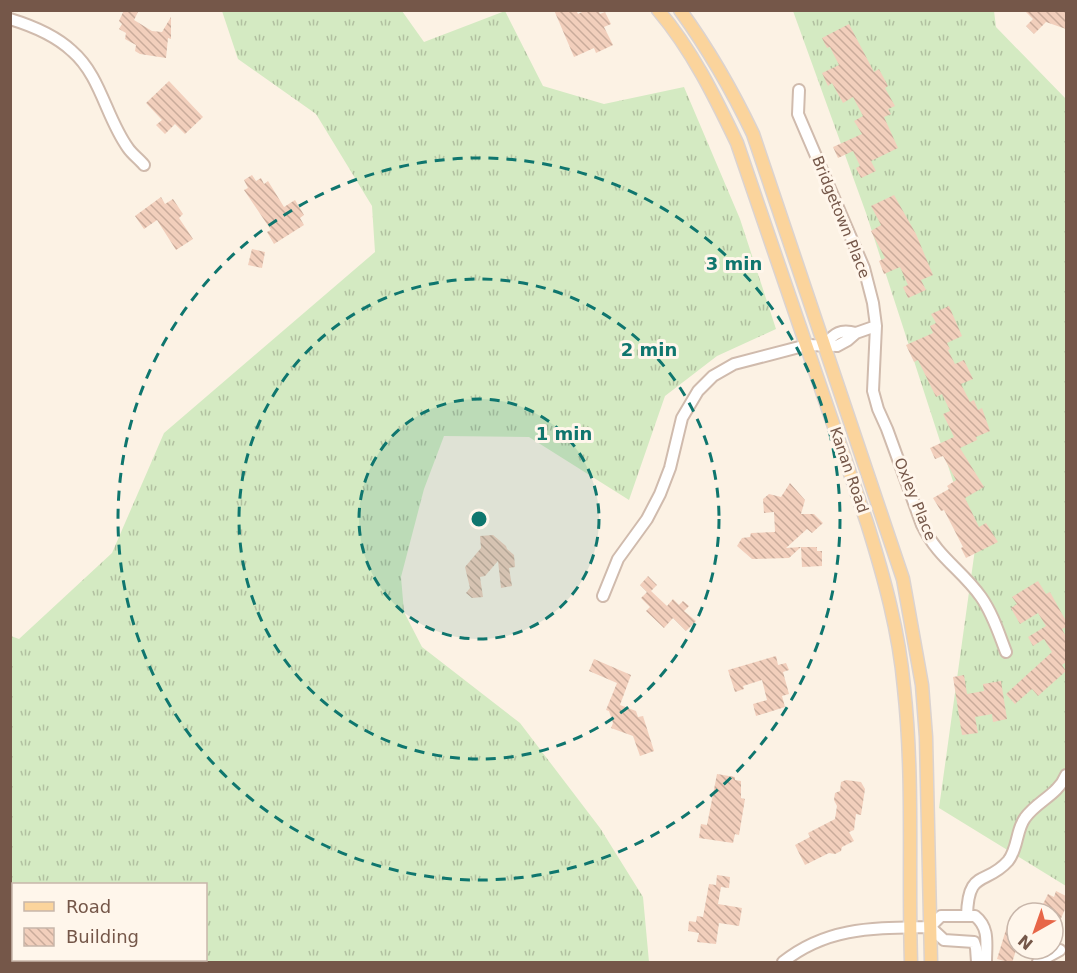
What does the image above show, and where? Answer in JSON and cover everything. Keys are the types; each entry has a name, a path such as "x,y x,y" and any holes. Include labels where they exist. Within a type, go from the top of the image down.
{"main road":[{"name":"Kanan Road","path":"658,10 692,57 715,96 737,143 886,583 897,635 909,742 911,963"},
{"name":"Kanan Road","path":"680,10 707,47 753,134 850,416 903,579 922,685 926,737 932,963"}],"street":[{"path":"10,19 29,25 73,51 91,76 127,148 144,165"},
{"name":"Bridgetown Place","path":"799,90 798,114 864,267 876,326"},
{"path":"603,596 618,559 647,519 660,494 670,468 682,418 698,391 713,376 734,364 807,345 837,345 856,333 876,326"},
{"name":"Oxley Place","path":"876,326 873,391 922,525 941,556 968,580 982,598 994,620 1006,652"},
{"path":"967,916 968,897 977,880 1000,868 1010,859 1024,819 1060,787 1066,775"},
{"path":"783,963 806,947 836,934 866,928 930,927 942,916 975,915 983,922 986,933 986,963"},
{"path":"930,927 944,940 974,942 986,933"},
{"path":"974,942 976,963"}],"green space":[{"path":"222,11 402,11 424,42 505,11 543,86 604,104 684,87 740,219 776,329 717,356 665,396 629,500 529,437 444,436 424,489 401,577 404,612 422,647 520,723 600,828 643,897 649,962 11,962 11,636 19,639 112,553 164,433 375,252 372,206 316,114 238,59"},
{"path":"793,11 994,11 996,27 1066,99 1066,886 939,808 975,549 866,213"}],"building":[{"path":"124,10 139,10 134,20 152,31 162,32 171,17 171,39 168,38 166,58 140,54 135,51 136,45 125,39 126,33 119,29 122,24 119,21"},
{"path":"554,10 576,10 578,14 586,10 598,10 600,14 605,12 611,24 604,27 613,45 596,53 594,48 574,57"},
{"path":"1024,10 1066,10 1066,29 1046,22 1034,34 1026,26 1033,19"},
{"path":"849,24 874,72 879,69 888,86 885,88 895,106 888,109 891,114 884,117 898,148 871,161 876,171 861,178 856,168 860,166 853,151 838,158 833,147 862,134 854,121 863,116 853,97 843,103 832,83 828,86 822,73 839,65 830,47 827,48 822,38"},
{"path":"169,81 203,117 185,134 175,124 165,134 156,125 162,120 146,103"},
{"path":"252,175 256,181 261,178 264,184 268,181 284,207 295,200 304,215 300,218 304,225 274,244 267,232 271,230 244,190 248,188 244,180"},
{"path":"894,195 916,234 933,275 921,280 926,290 908,298 903,287 908,285 900,267 884,274 879,261 885,258 871,231 881,225 871,206"},
{"path":"161,197 165,204 173,199 183,214 179,218 193,239 176,250 157,220 144,229 135,216"},
{"path":"252,249 265,252 262,268 248,265"},
{"path":"949,306 962,336 947,343 950,349 948,350 955,364 964,360 973,379 961,384 970,402 974,400 978,410 982,408 990,431 960,448 984,487 965,498 979,527 986,523 998,542 966,558 961,548 963,547 944,510 941,511 933,498 949,489 947,486 956,480 943,456 935,459 930,448 954,437 943,414 950,411 942,394 936,397 918,360 914,362 906,345 933,333 930,326 936,323 931,314"},
{"path":"790,483 805,500 801,514 814,514 823,523 812,533 807,529 786,548 801,547 789,558 752,559 737,546 742,538 750,537 751,533 775,532 774,512 764,513 763,499 769,494 781,497"},
{"path":"493,535 514,555 515,567 509,568 512,586 501,588 498,561 485,576 480,577 483,597 472,598 466,593 470,588 465,567 481,548 480,536"},
{"path":"801,547 817,547 817,551 822,551 822,566 802,567"},
{"path":"648,576 657,585 651,591 667,606 673,599 679,605 683,601 689,606 684,611 696,621 686,631 673,618 664,628 646,611 650,607 641,598 647,592 640,585"},
{"path":"1038,581 1046,594 1050,592 1066,621 1066,627 1062,629 1066,637 1066,662 1062,665 1066,671 1038,696 1032,689 1015,704 1006,694 1052,652 1044,639 1033,646 1028,637 1046,626 1038,613 1020,624 1011,608 1017,604 1012,597"},
{"path":"776,656 778,665 786,663 789,670 783,672 789,694 782,696 785,707 756,716 753,704 767,700 762,680 743,686 744,689 735,692 728,670"},
{"path":"594,659 631,675 620,705 636,711 638,717 643,716 654,751 640,756 633,736 611,728 613,723 609,711 606,710 617,683 589,671"},
{"path":"964,675 967,694 984,691 983,684 1001,681 1007,719 993,722 992,714 975,717 978,733 962,735 953,677"},
{"path":"717,774 735,777 735,780 741,781 741,798 745,799 739,835 735,834 733,843 699,838 701,824 707,825"},
{"path":"846,780 861,782 865,789 861,815 856,814 854,830 849,832 854,841 842,847 841,851 835,854 829,853 805,865 795,845 810,837 808,833 835,819 837,806 834,800 835,793 840,791 841,782"},
{"path":"717,875 730,877 729,888 721,887 718,904 742,908 739,926 719,923 716,944 697,942 699,933 688,931 689,921 696,922 697,916 703,917 709,884 716,885"},
{"path":"1056,891 1066,896 1065,909 1065,901 1044,901 1048,894 1054,897"},
{"path":"1005,933 1005,961 1013,961 1012,963 997,959"}]}
